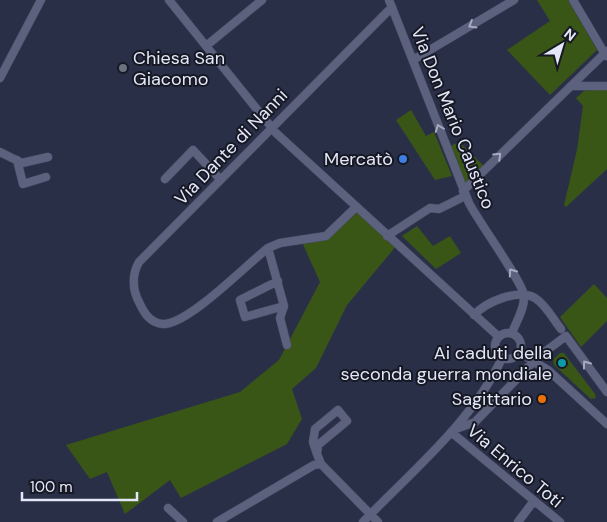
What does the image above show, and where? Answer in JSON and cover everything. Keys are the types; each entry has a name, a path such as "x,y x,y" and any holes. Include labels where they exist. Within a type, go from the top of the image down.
{"street":[{"path":"0,78 41,0"},
{"path":"170,0 271,127 499,337"},
{"path":"206,46 262,0"},
{"path":"388,236 430,208 439,209 464,193 571,86 606,54 573,0"},
{"path":"413,60 509,1"},
{"name":"Via Don Mario Caustico","path":"391,3 464,193 483,230 517,280 524,296"},
{"name":"Via Dante di Nanni","path":"268,248 192,312 176,322 164,324 153,321 145,314 137,300 133,271 139,262 391,3"},
{"path":"571,86 607,86"},
{"path":"165,179 193,150 220,179"},
{"path":"0,152 22,163 48,157"},
{"path":"17,160 23,184 46,177"},
{"path":"287,345 280,318 284,306 268,248 280,243 326,236 356,207"},
{"path":"278,281 240,300 245,317 284,306"},
{"path":"474,315 479,309 510,295 532,296 541,302 560,329"},
{"path":"512,333 524,296"},
{"path":"512,333 521,343 520,353 512,359 502,358 496,351 496,341 499,337 512,333"},
{"path":"452,431 476,422 535,361 566,336 607,392"},
{"path":"520,353 548,370 607,424"},
{"path":"363,522 452,431 475,403 502,358"},
{"path":"316,454 318,445 347,421 338,410 315,429 313,442 316,454 321,464 378,522"},
{"name":"Via Enrico Toti","path":"452,431 533,502 560,522"},
{"path":"218,522 314,464 321,464"},
{"path":"518,522 533,502"},
{"path":"168,508 183,522"}],"green space":[{"path":"537,0 568,0 597,50 550,95 507,50 550,21"},
{"path":"585,90 607,90 607,169 566,207 564,205 577,150 583,106 576,98"},
{"path":"411,110 426,136 434,132 452,176 435,180 396,120"},
{"path":"459,142 485,167 464,187 448,147"},
{"path":"356,207 397,245 347,305 316,368 292,389 302,419 287,444 181,498 170,480 125,514 107,472 90,479 66,445 240,392 279,360 320,282 301,240 326,236"},
{"path":"417,226 433,246 450,236 461,253 436,269 402,236"},
{"path":"594,284 607,298 607,321 581,347 560,317"},
{"path":"560,353 564,353 595,394 596,398 591,399 554,365 553,360"}],"place":[{"name":"Chiesa San Giacomo","path":"123,68"},
{"name":"Mercatò","path":"403,159"},
{"name":"Ai caduti della seconda guerra mondiale","path":"562,363"},
{"name":"Sagittario","path":"542,399"}]}
